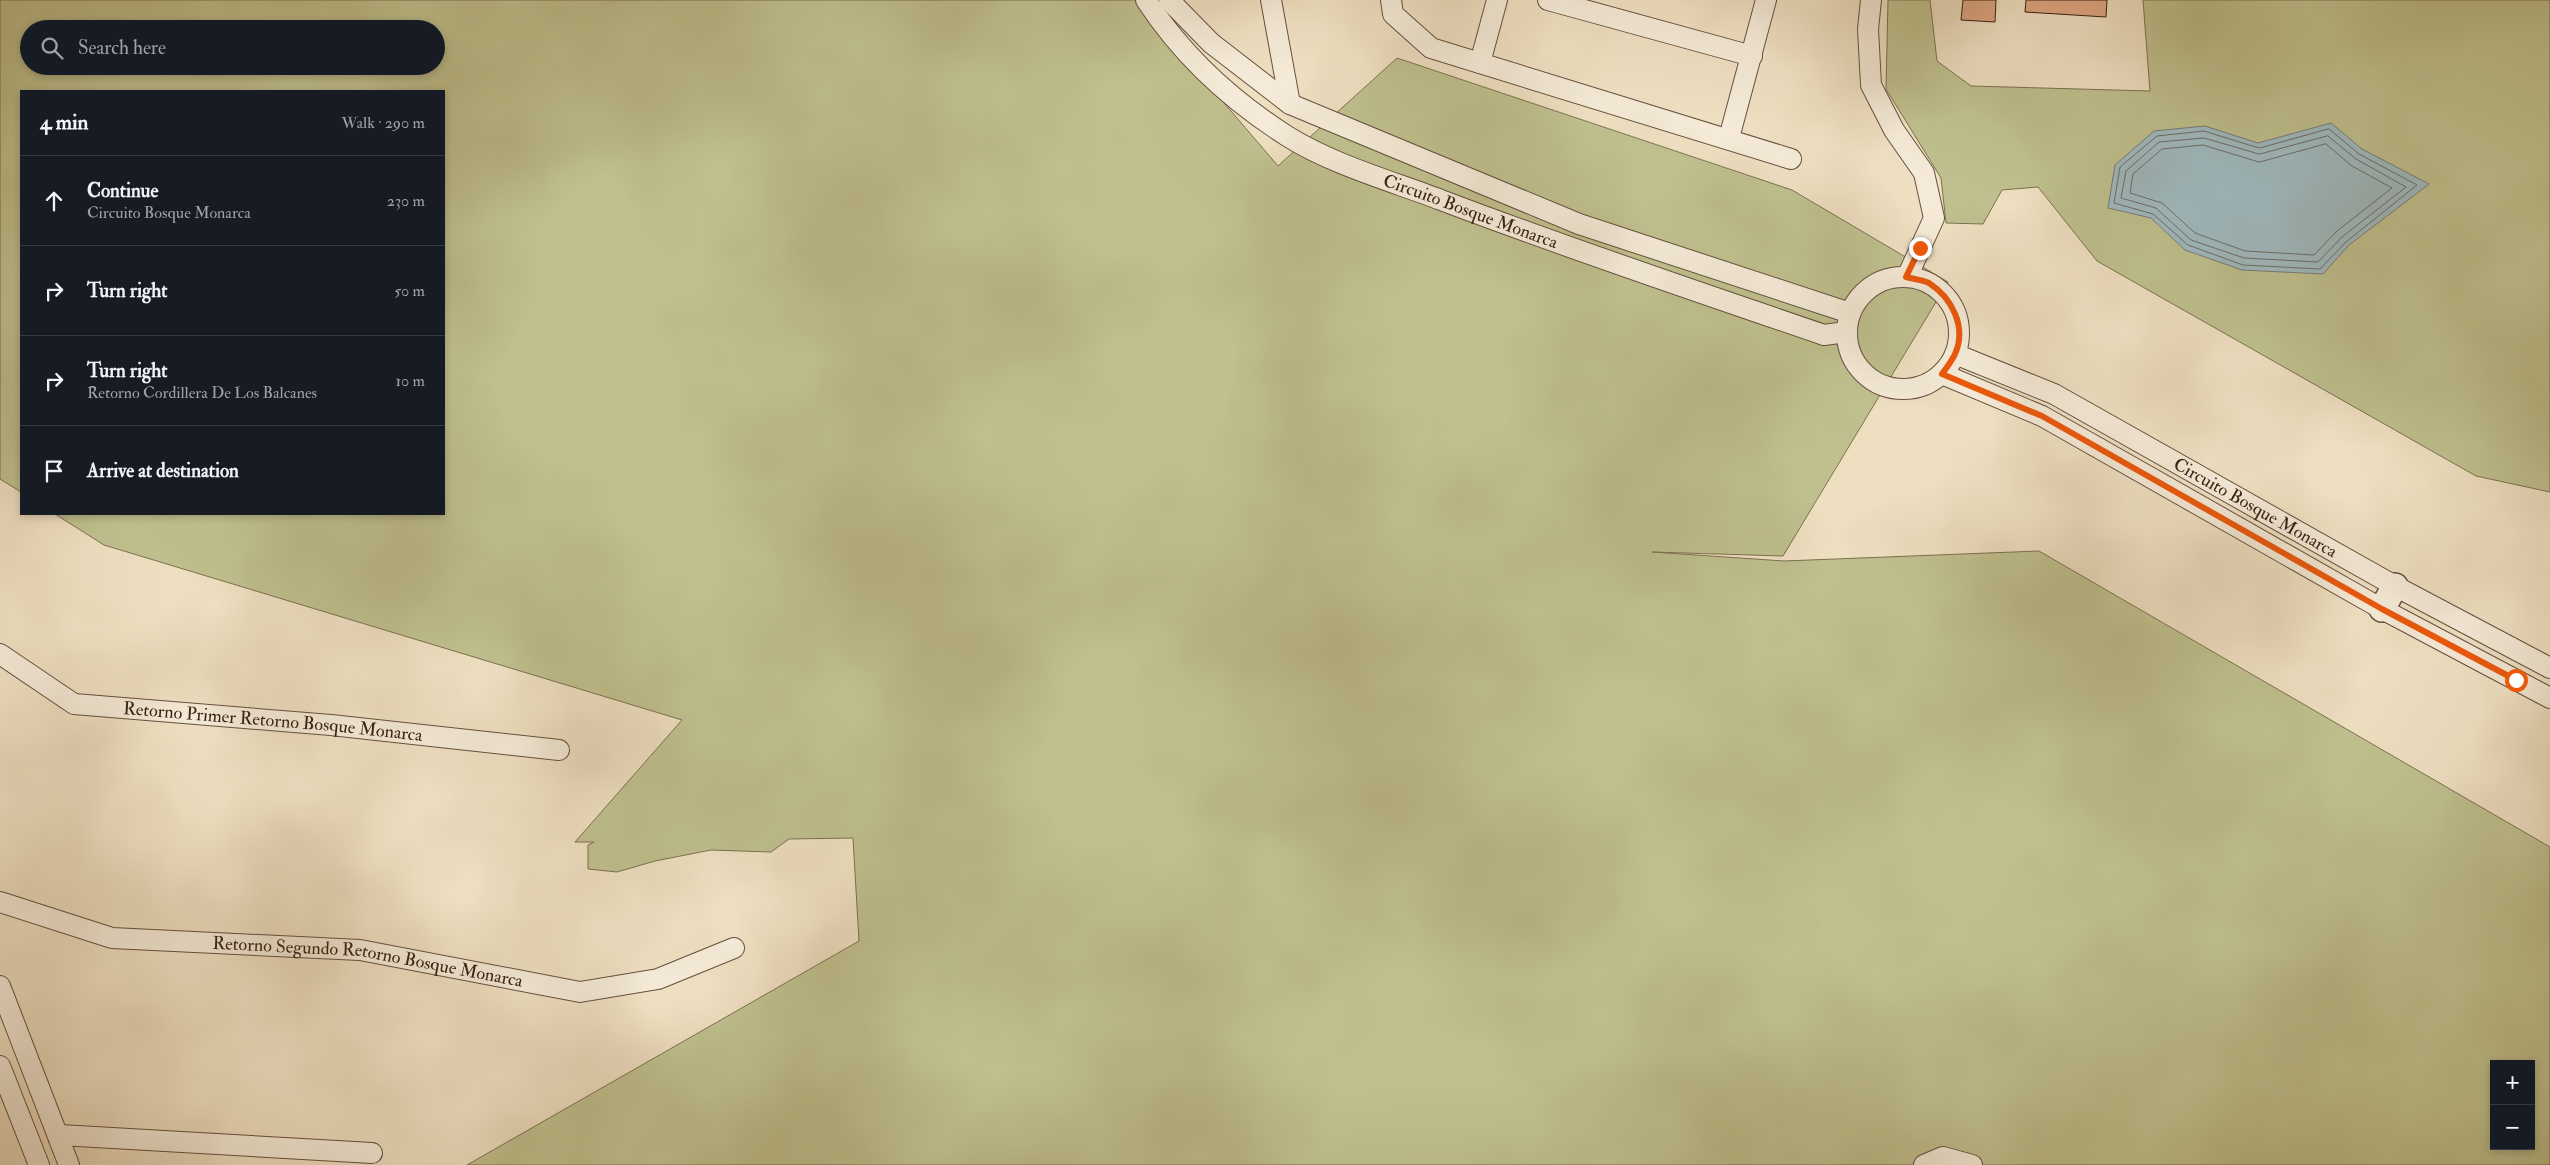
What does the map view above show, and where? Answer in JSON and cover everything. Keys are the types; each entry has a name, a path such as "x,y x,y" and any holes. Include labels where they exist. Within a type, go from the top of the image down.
{"street":[{"name":"Circuito Bosque Monarca","path":"1146,0 1203,70 1239,103 1288,137 1328,156 1570,249 1824,335 1848,322"},
{"name":"Circuito Bosque Monarca","path":"1170,0 1211,43 1290,104 1579,224 1848,322"},
{"path":"1271,0 1290,104"},
{"path":"1391,0 1393,14 1431,48 1729,138 1791,159"},
{"path":"1480,63 1497,0"},
{"path":"1548,0 1752,56"},
{"path":"1729,138 1766,0"},
{"path":"1871,0 1868,29 1871,86 1894,130 1924,173 1934,218 1906,277"},
{"path":"1906,277 1927,282 1944,294 1956,312 1959,333 1955,354 1942,374 1926,385 1908,390 1889,388 1872,381 1858,368 1849,351 1848,322 1859,298 1872,286 1889,278 1906,277"},
{"name":"Circuito Bosque Monarca","path":"1955,354 2054,394 2395,586 2550,668"},
{"name":"Circuito Bosque Monarca","path":"1942,374 2042,416 2382,609 2550,698"},
{"path":"2382,609 2395,586"},
{"name":"Retorno Primer Retorno Bosque Monarca","path":"0,654 74,704 331,725 559,750"},
{"name":"Retorno Segundo Retorno Bosque Monarca","path":"0,902 112,938 360,950 580,992 658,980 734,948"},
{"path":"0,986 60,1135 70,1165"},
{"path":"0,1066 39,1165"},
{"path":"60,1135 372,1153"},
{"path":"1924,1165 1943,1157 1972,1165"}],"green space":[{"path":"0,0 1136,0 1278,166 1397,58 1792,190 1948,282 1783,556 1652,552 1784,561 2039,551 2550,847 2550,1165 467,1165 859,941 853,838 789,839 771,852 711,850 655,861 617,872 588,869 588,845 594,842 575,842 682,720 104,545 57,515 445,515 445,90 20,90 20,491 0,479"},
{"path":"1888,0 1930,0 1937,61 1971,86 2150,91 2143,0 2550,0 2550,492 2476,476 2097,261 2038,187 2002,190 1983,224 1946,223 1941,178 1886,89"}],"water":[{"path":"2331,123 2362,149 2429,184 2349,245 2323,274 2242,270 2185,250 2151,218 2108,208 2115,165 2154,131 2205,126 2258,143"}],"building":[{"path":"1963,0 1996,0 1995,22 1961,20"},
{"path":"2026,0 2107,0 2106,17 2025,12"}],"route":[{"path":"1920,248 1906,277 1927,282 1944,294 1956,312 1959,333 1955,354 1942,374 2042,416 2382,609 2516,680"}]}
